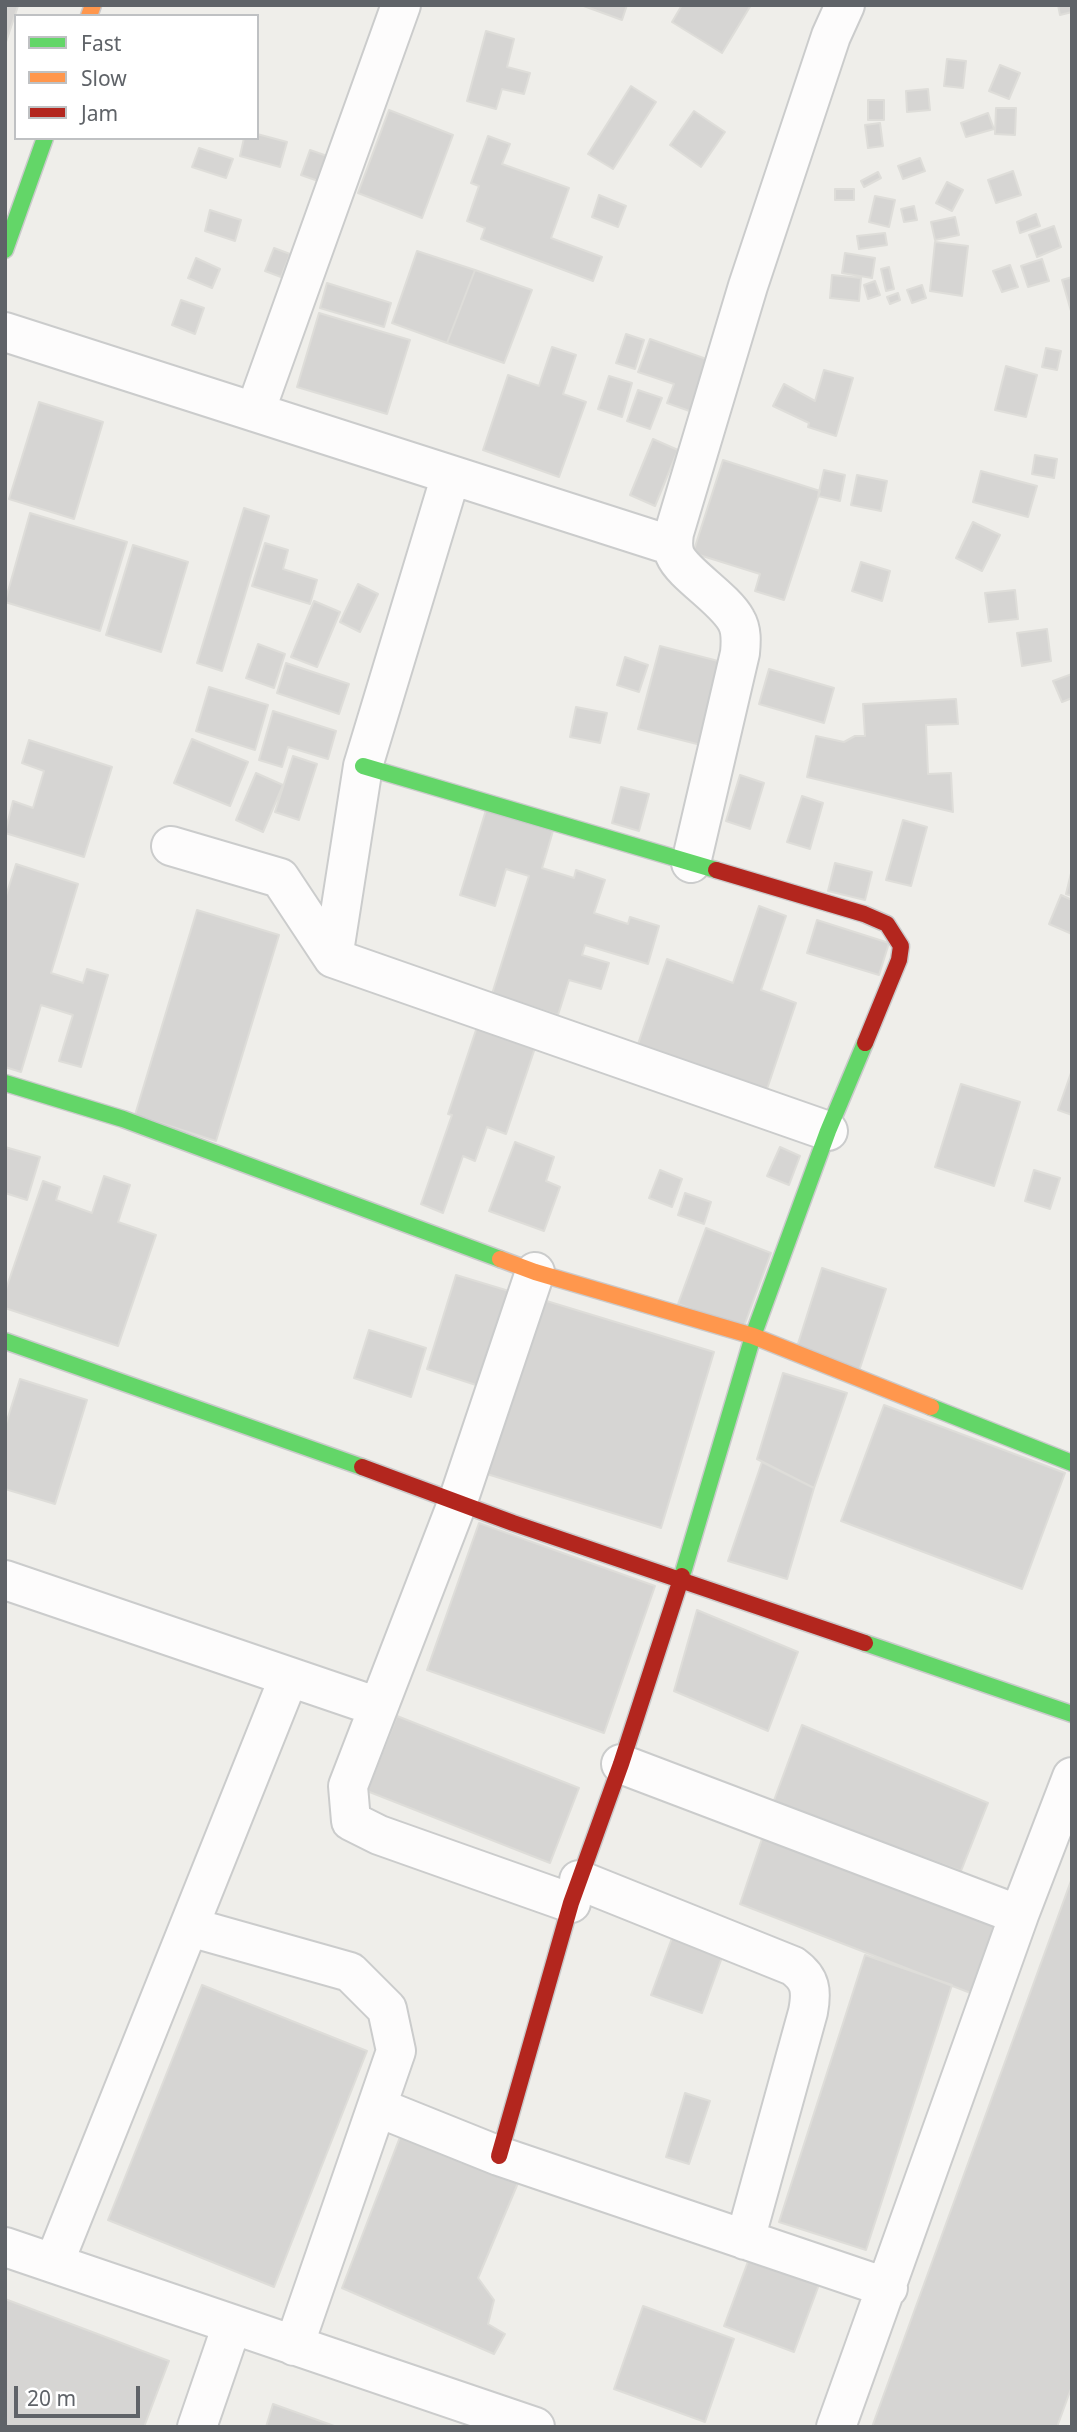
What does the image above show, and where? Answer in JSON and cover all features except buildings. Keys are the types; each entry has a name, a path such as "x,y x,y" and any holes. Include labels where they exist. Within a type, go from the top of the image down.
{"street":[{"path":"255,412 401,5"},
{"path":"691,863 740,653 741,636 737,621 676,558 674,533 748,286 831,36 845,5"},
{"path":"5,250 44,140"},
{"path":"5,332 673,545"},
{"path":"333,958 363,766 451,475"},
{"path":"363,766 864,914 887,924 901,946 899,960 828,1131 752,1336 681,1581 621,1763 575,1891 499,2156"},
{"path":"171,846 280,878 333,958 828,1131"},
{"path":"5,1083 122,1119 535,1272 752,1336 1072,1463"},
{"path":"535,1272 458,1501 348,1786 351,1821 379,1835 575,1891 793,1966 807,1980 811,1993 808,2012 745,2240"},
{"path":"5,1341 458,1501 513,1523 1072,1714"},
{"path":"5,1580 378,1707"},
{"path":"54,2263 289,1677"},
{"path":"621,1763 1019,1914"},
{"path":"836,2427 888,2288 1019,1914 1072,1777"},
{"path":"190,1927 350,1972 387,2009 396,2051 294,2346"},
{"path":"377,2107 499,2156 888,2288"},
{"path":"5,2247 535,2427"},
{"path":"197,2427 232,2325"}],"traffic: fast":[{"path":"5,250 44,140"},
{"path":"363,766 716,870"},
{"path":"682,1576 753,1336 828,1131 865,1043"},
{"path":"5,1083 123,1119 500,1259"},
{"path":"5,1341 362,1467"},
{"path":"931,1407 1072,1463"},
{"path":"865,1643 1072,1714"}],"traffic: slow":[{"path":"90,14 93,5"},
{"path":"500,1259 535,1272 753,1336 931,1407"}],"traffic: jam":[{"path":"716,870 864,914 887,924 901,946 899,960 865,1043"},
{"path":"362,1467 513,1523 865,1643"},
{"path":"499,2156 571,1903 621,1764 682,1576"}]}
